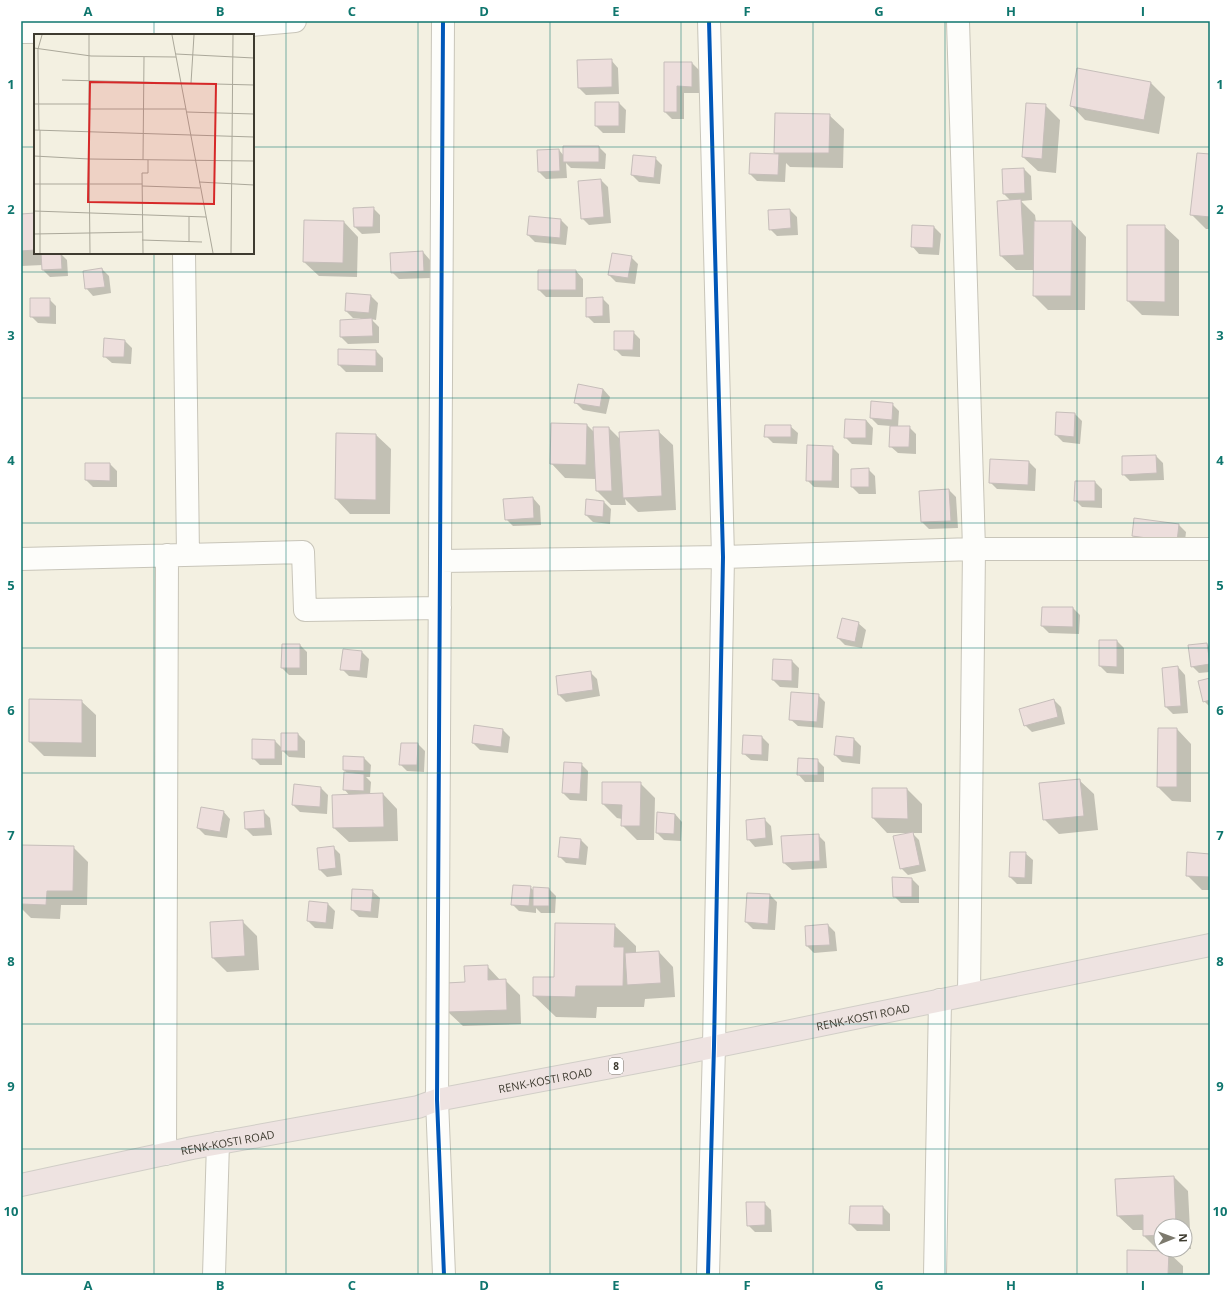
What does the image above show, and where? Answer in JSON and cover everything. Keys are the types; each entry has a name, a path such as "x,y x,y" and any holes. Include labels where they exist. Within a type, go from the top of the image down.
{"main road":[{"name":"RENK-KOSTI ROAD","path":"21,1185 218,1143 418,1107 437,1100 714,1046 1210,945"}],"street":[{"path":"21,32 182,29 295,21"},
{"path":"443,21 437,1100 444,1275"},
{"path":"708,1275 724,557 709,21"},
{"path":"958,21 974,550 969,994"},
{"path":"166,1154 184,254"},
{"path":"441,561 724,557 974,550 1210,549"},
{"path":"21,559 303,552 305,610 440,608"},
{"path":"935,1275 940,1000"},
{"path":"214,1275 218,1143"}],"building":[{"path":"612,59 612,87 578,88 577,60"},
{"path":"664,62 692,62 692,87 677,86 677,112 664,112"},
{"path":"1077,68 1151,82 1144,120 1070,106"},
{"path":"595,102 619,102 619,126 595,126"},
{"path":"1026,103 1046,104 1042,159 1022,157"},
{"path":"775,113 830,114 829,153 774,153"},
{"path":"563,146 599,146 599,162 563,162"},
{"path":"559,149 560,171 538,172 537,150"},
{"path":"750,153 779,154 778,175 749,174"},
{"path":"1197,153 1210,154 1210,217 1190,215"},
{"path":"633,155 656,157 654,178 631,175"},
{"path":"1024,168 1025,193 1003,194 1002,169"},
{"path":"601,179 604,217 581,219 578,181"},
{"path":"1021,199 1024,255 1000,256 997,201"},
{"path":"374,207 373,227 354,227 353,208"},
{"path":"790,209 791,228 769,230 768,210"},
{"path":"34,213 34,250 21,251 21,214"},
{"path":"529,216 561,219 560,238 527,235"},
{"path":"304,220 344,221 343,263 303,262"},
{"path":"1034,221 1072,221 1071,296 1033,296"},
{"path":"912,225 934,226 933,248 911,247"},
{"path":"1127,225 1165,225 1165,302 1127,301"},
{"path":"423,251 424,271 391,273 390,253"},
{"path":"612,253 632,256 628,278 608,275"},
{"path":"41,254 61,254 62,269 42,270"},
{"path":"102,268 105,287 85,289 83,271"},
{"path":"538,270 576,270 576,290 538,290"},
{"path":"346,293 371,295 369,313 345,311"},
{"path":"603,297 603,316 586,317 586,298"},
{"path":"30,298 50,298 50,317 30,317"},
{"path":"372,318 373,336 340,337 340,320"},
{"path":"614,331 634,331 633,350 614,350"},
{"path":"104,338 125,340 124,357 103,357"},
{"path":"338,349 376,350 376,366 338,365"},
{"path":"578,384 603,389 600,407 574,403"},
{"path":"871,401 893,403 892,420 870,418"},
{"path":"1056,412 1075,413 1074,437 1055,435"},
{"path":"845,419 866,420 866,438 844,438"},
{"path":"551,423 587,424 586,465 550,464"},
{"path":"765,425 791,425 791,437 764,437"},
{"path":"890,426 910,426 909,447 889,447"},
{"path":"593,427 609,427 612,491 596,491"},
{"path":"659,430 662,496 623,498 619,432"},
{"path":"336,433 376,434 376,500 335,499"},
{"path":"807,445 833,446 832,481 806,481"},
{"path":"1156,455 1157,473 1122,475 1122,456"},
{"path":"990,459 1029,461 1028,485 989,483"},
{"path":"85,463 110,463 110,481 85,480"},
{"path":"869,468 869,487 851,487 851,469"},
{"path":"1075,481 1095,481 1095,501 1074,501"},
{"path":"949,489 951,521 921,522 919,491"},
{"path":"533,497 534,518 505,520 503,499"},
{"path":"586,499 604,501 603,517 585,515"},
{"path":"1134,518 1179,524 1177,542 1132,536"},
{"path":"1042,607 1073,607 1073,627 1041,626"},
{"path":"842,618 859,622 855,642 837,638"},
{"path":"1099,640 1117,640 1117,667 1099,666"},
{"path":"1207,643 1210,664 1191,667 1188,645"},
{"path":"282,644 300,644 300,668 281,668"},
{"path":"343,649 362,651 360,671 340,670"},
{"path":"773,659 792,660 792,681 772,680"},
{"path":"1178,666 1181,706 1165,707 1162,668"},
{"path":"591,671 593,690 558,695 556,676"},
{"path":"1210,678 1210,700 1203,702 1198,681"},
{"path":"791,692 819,694 817,722 789,720"},
{"path":"29,699 82,700 82,743 29,742"},
{"path":"1054,699 1058,717 1024,726 1019,709"},
{"path":"474,725 503,729 501,747 472,743"},
{"path":"1158,728 1177,728 1177,787 1157,787"},
{"path":"281,733 298,733 298,751 281,751"},
{"path":"743,735 762,736 762,755 742,754"},
{"path":"836,736 854,738 853,757 834,755"},
{"path":"252,739 275,740 275,759 252,759"},
{"path":"401,743 418,743 417,765 399,765"},
{"path":"343,756 364,757 364,771 343,770"},
{"path":"798,758 818,759 818,775 797,775"},
{"path":"564,762 582,763 580,794 562,793"},
{"path":"344,772 364,774 364,791 343,790"},
{"path":"1080,779 1084,816 1043,820 1039,783"},
{"path":"602,782 641,782 640,826 621,826 622,805 602,804"},
{"path":"294,784 321,787 320,807 292,805"},
{"path":"872,788 907,788 908,819 872,818"},
{"path":"383,793 384,827 333,828 332,795"},
{"path":"201,807 224,811 220,832 197,828"},
{"path":"264,810 265,828 245,829 244,812"},
{"path":"657,812 675,814 674,834 656,833"},
{"path":"765,818 766,838 747,840 746,820"},
{"path":"913,832 920,865 900,869 893,836"},
{"path":"819,834 820,861 783,863 781,836"},
{"path":"560,837 581,839 579,859 558,857"},
{"path":"21,845 74,846 73,891 47,891 46,905 21,904"},
{"path":"334,846 336,868 319,870 317,848"},
{"path":"1010,852 1026,852 1025,878 1009,877"},
{"path":"1187,852 1210,854 1210,877 1186,876"},
{"path":"892,877 912,878 912,897 893,897"},
{"path":"513,885 531,886 529,906 511,905"},
{"path":"533,887 549,888 549,906 533,906"},
{"path":"352,889 373,890 371,912 351,910"},
{"path":"747,893 770,894 768,924 745,922"},
{"path":"309,901 328,903 326,923 307,921"},
{"path":"243,920 245,956 212,958 210,922"},
{"path":"555,923 615,924 614,947 624,947 623,986 576,986 575,997 533,996 533,977 554,977"},
{"path":"828,924 830,945 806,946 805,926"},
{"path":"659,951 661,983 627,985 625,953"},
{"path":"488,965 488,980 506,979 507,1010 447,1012 446,983 465,982 464,966"},
{"path":"1174,1176 1176,1218 1153,1218 1153,1235 1143,1236 1143,1215 1117,1216 1115,1179"},
{"path":"746,1202 765,1202 765,1225 747,1226"},
{"path":"850,1206 883,1206 883,1225 849,1224"},
{"path":"1127,1250 1153,1251 1153,1258 1169,1258 1168,1275 1127,1275"}],"cycle path":[{"path":"443,21 437,1100 444,1275"},
{"path":"708,1275 714,1046 723,557 709,21"}]}
